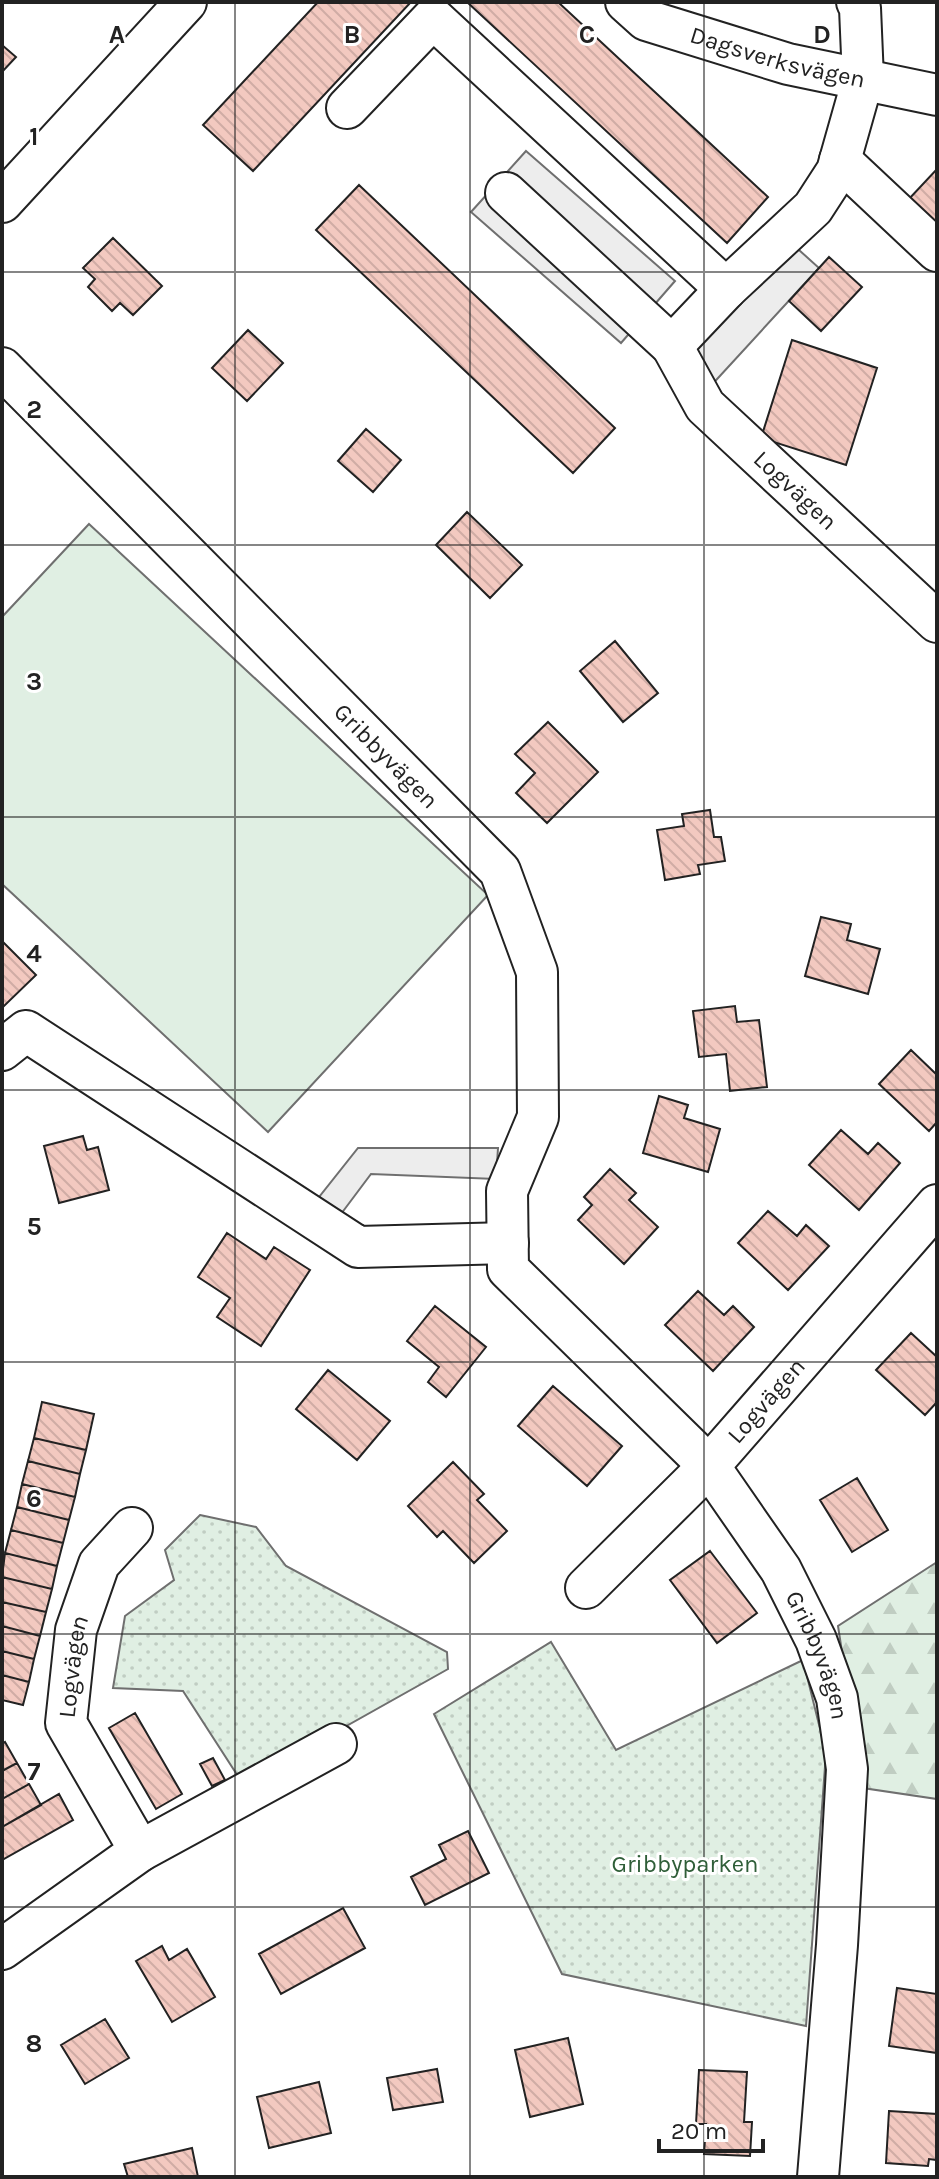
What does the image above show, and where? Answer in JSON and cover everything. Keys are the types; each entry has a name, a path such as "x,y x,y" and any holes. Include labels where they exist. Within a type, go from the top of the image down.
{"street":[{"path":"2,202 186,2"},
{"name":"Dagsverksvägen","path":"626,2 646,20 788,64 937,95"},
{"path":"672,346 726,289 813,208 837,171 863,79 860,8 857,2"},
{"path":"347,108 433,18 726,289"},
{"path":"840,160 937,251"},
{"name":"Logvägen","path":"506,193 672,346 705,406 937,622"},
{"name":"Gribbyvägen","path":"2,368 500,871 537,972 538,1117 507,1191 508,1269 709,1466 781,1570 816,1640 837,1698 847,1769 837,1945 818,2177"},
{"path":"2,1050 26,1031 358,1247 508,1243"},
{"name":"Logvägen","path":"586,1588 709,1466 937,1205"},
{"name":"Logvägen","path":"132,1528 99,1564 76,1630 66,1723 140,1851"},
{"path":"2,1949 140,1851 336,1744"}],"green space":[{"path":"89,524 488,895 268,1132 2,884 2,617"},
{"path":"200,1515 256,1527 286,1566 447,1652 448,1669 243,1784 183,1691 113,1688 125,1616 174,1580 165,1550"},
{"path":"937,1562 937,1799 863,1788 838,1626"},
{"name":"Gribbyparken","path":"551,1642 616,1750 803,1660 826,1753 806,2026 562,1974 434,1714"}],"shaded area":[{"path":"526,151 675,281 621,343 471,212"},
{"path":"789,241 819,268 696,402 666,375"},
{"path":"358,1148 498,1148 496,1179 371,1174 332,1226 308,1211"}],"building":[{"path":"318,2 411,2 253,171 203,125"},
{"path":"467,2 558,2 768,197 727,243"},
{"path":"2,45 16,57 2,72"},
{"path":"937,169 937,228 908,200"},
{"path":"359,185 615,428 573,473 316,230"},
{"path":"113,238 162,286 133,315 120,303 112,311 88,287 95,279 83,268"},
{"path":"829,257 862,287 821,331 789,301"},
{"path":"248,330 283,363 247,401 212,368"},
{"path":"792,340 877,368 846,465 761,438"},
{"path":"366,429 401,460 373,492 338,461"},
{"path":"467,512 522,565 490,598 436,545"},
{"path":"615,641 658,693 623,722 580,671"},
{"path":"548,722 598,772 547,823 516,793 535,773 515,754"},
{"path":"710,810 714,837 721,837 725,861 698,865 700,874 665,880 657,830 684,826 682,814"},
{"path":"821,917 851,924 847,940 880,949 868,994 805,976"},
{"path":"2,941 36,975 2,1008"},
{"path":"735,1006 737,1022 759,1020 767,1087 730,1091 726,1054 699,1057 693,1011"},
{"path":"911,1050 937,1075 937,1122 929,1131 879,1084"},
{"path":"659,1096 688,1105 684,1118 720,1129 708,1172 643,1153"},
{"path":"841,1130 868,1154 878,1143 900,1163 859,1210 809,1165"},
{"path":"83,1136 87,1150 98,1147 109,1190 59,1203 44,1146"},
{"path":"610,1169 636,1193 629,1200 658,1227 624,1264 578,1220 592,1205 584,1197"},
{"path":"768,1211 797,1236 806,1225 829,1246 788,1290 738,1243"},
{"path":"227,1233 266,1259 274,1247 310,1270 261,1346 217,1317 230,1298 198,1277"},
{"path":"698,1291 724,1315 733,1306 754,1327 713,1371 665,1325"},
{"path":"435,1306 486,1347 446,1397 428,1382 439,1367 407,1341"},
{"path":"911,1333 937,1357 937,1402 925,1415 876,1370"},
{"path":"328,1370 390,1421 357,1460 296,1409"},
{"path":"553,1386 622,1446 587,1486 518,1426"},
{"path":"42,1402 94,1414 86,1450 34,1438"},
{"path":"34,1438 86,1450 80,1474 28,1461"},
{"path":"28,1461 80,1474 75,1497 22,1484"},
{"path":"453,1462 484,1494 477,1500 507,1531 474,1563 443,1531 437,1537 408,1506"},
{"path":"857,1478 888,1530 852,1552 820,1500"},
{"path":"22,1484 75,1497 69,1520 17,1507"},
{"path":"17,1507 69,1520 63,1543 11,1530"},
{"path":"11,1530 63,1543 57,1566 5,1553"},
{"path":"710,1551 757,1613 717,1643 670,1580"},
{"path":"5,1553 57,1566 52,1589 2,1577"},
{"path":"2,1577 52,1589 46,1612 2,1602"},
{"path":"2,1602 46,1612 40,1636 2,1626"},
{"path":"2,1626 40,1636 34,1659 2,1651"},
{"path":"2,1651 34,1659 29,1682 2,1675"},
{"path":"2,1675 29,1682 23,1705 2,1700"},
{"path":"135,1713 182,1794 156,1809 109,1728"},
{"path":"5,1742 17,1763 2,1771 2,1744"},
{"path":"213,1758 225,1780 212,1786 200,1764"},
{"path":"17,1763 29,1784 2,1799 2,1771"},
{"path":"29,1784 41,1805 2,1827 2,1799"},
{"path":"59,1794 73,1820 2,1860 2,1827"},
{"path":"468,1831 489,1873 425,1905 411,1877 446,1859 439,1845"},
{"path":"343,1908 365,1948 281,1994 259,1954"},
{"path":"162,1946 169,1960 187,1949 215,1997 172,2022 136,1961"},
{"path":"897,1988 937,1994 937,2053 889,2046"},
{"path":"105,2019 129,2058 85,2084 61,2045"},
{"path":"568,2038 583,2104 530,2117 515,2050"},
{"path":"437,2069 443,2102 393,2110 387,2078"},
{"path":"699,2070 747,2072 744,2122 752,2122 750,2156 704,2154 706,2124 696,2124"},
{"path":"319,2082 331,2133 269,2148 257,2097"},
{"path":"889,2111 937,2114 937,2160 929,2159 928,2166 886,2163"},
{"path":"192,2148 198,2177 128,2177 124,2164"}]}
